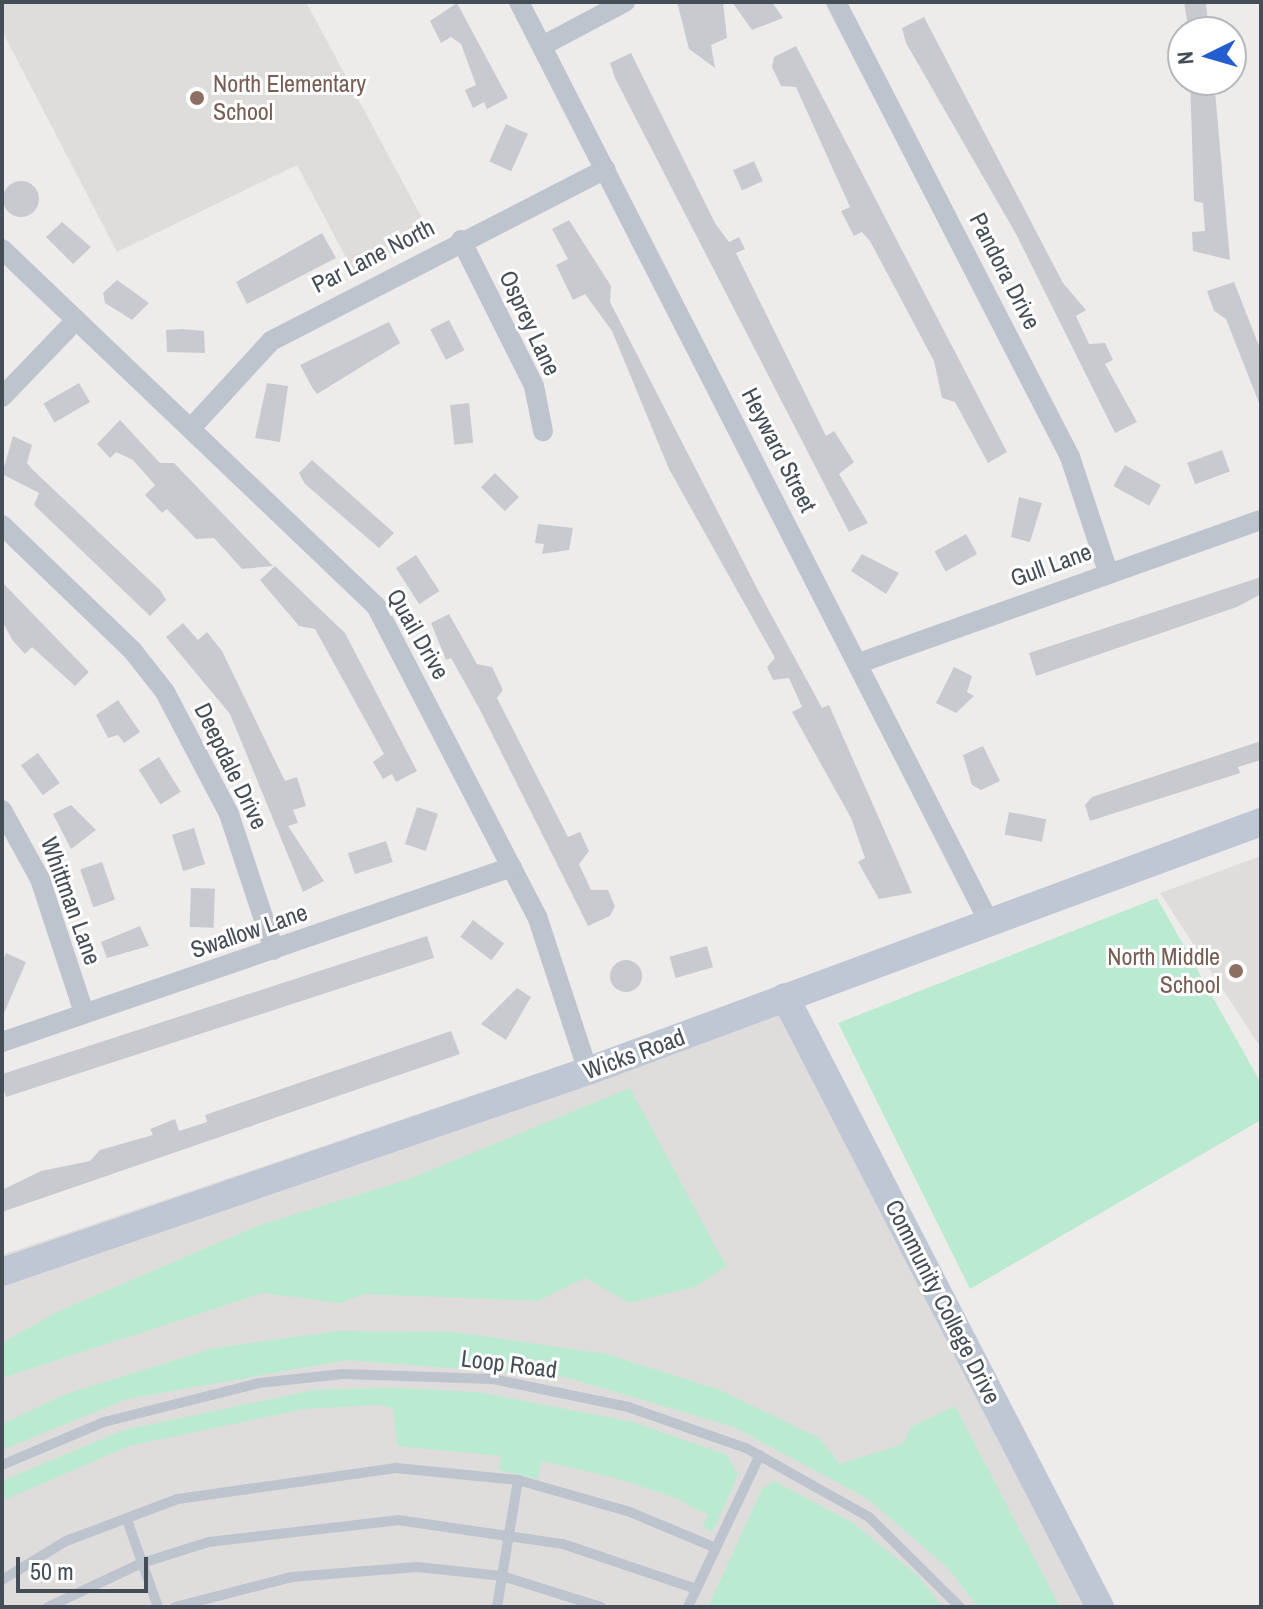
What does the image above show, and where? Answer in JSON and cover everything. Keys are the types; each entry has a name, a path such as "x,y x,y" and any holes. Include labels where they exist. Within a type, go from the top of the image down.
{"main road":[{"name":"Wicks Road","path":"2,1272 588,1071 1261,822"},
{"name":"Community College Drive","path":"785,997 1100,1607"}],"street":[{"name":"Heyward Street","path":"519,2 989,922"},
{"path":"542,46 625,2"},
{"name":"Pandora Drive","path":"836,2 1070,457 1108,572"},
{"name":"Par Lane North","path":"192,427 271,341 461,240 605,169"},
{"name":"Osprey Lane","path":"461,240 534,386 543,431"},
{"name":"Quail Drive","path":"2,249 192,427 376,606 512,867 558,964 588,1071"},
{"path":"2,397 76,320"},
{"name":"Gull Lane","path":"859,663 1261,520"},
{"name":"Deepdale Drive","path":"2,525 132,650 165,692 229,814 274,950"},
{"name":"Whittman Lane","path":"2,810 40,879 84,1013"},
{"name":"Swallow Lane","path":"2,1042 512,867"}],"lane":[{"name":"Loop Road","path":"2,1465 180,1398 343,1374 478,1378 569,1392 679,1422 760,1455 869,1517 960,1607"},
{"path":"688,1607 760,1455"},
{"path":"2,1580 66,1541 178,1499 383,1470 518,1480 630,1512 716,1548"},
{"path":"497,1607 518,1480"},
{"path":"127,1520 158,1607"},
{"path":"48,1607 142,1563 299,1527 398,1520 509,1533 697,1589"},
{"path":"175,1607 236,1587 358,1568 502,1576 601,1607"}],"shaded area":[{"name":"North Elementary School","path":"2,2 306,2 430,233 353,271 297,165 117,252 2,31"},
{"name":"North Middle School","path":"1261,856 1261,1048 1160,893"},
{"path":"777,992 1097,1607 2,1607 2,1255"}],"green space":[{"path":"1157,898 1261,1083 1261,1120 970,1289 838,1023"},
{"path":"630,1088 726,1266 697,1286 630,1303 585,1278 538,1301 364,1294 340,1303 263,1293 2,1378 2,1343 57,1312 260,1225 409,1179"},
{"path":"338,1331 455,1332 606,1354 720,1390 819,1438 840,1464 903,1444 911,1427 955,1406 1060,1607 978,1607 949,1569 868,1499 734,1427 565,1377 347,1360 127,1399 2,1450 2,1424 66,1394 214,1348"},
{"path":"393,1388 478,1392 633,1422 727,1455 738,1475 713,1531 703,1527 708,1515 673,1497 612,1477 541,1461 538,1479 499,1470 501,1456 397,1446 393,1408 380,1405 304,1409 129,1446 2,1501 2,1481 124,1430 314,1390"},
{"path":"774,1481 853,1523 917,1575 943,1607 708,1607 762,1489"}],"building":[{"path":"677,2 723,2 727,38 711,45 715,68 689,49"},
{"path":"732,2 772,2 783,18 752,30"},
{"path":"1184,2 1206,2 1207,16 1186,16"},
{"path":"457,3 508,98 487,109 484,102 473,108 465,90 476,85 461,44 451,37 441,43 430,21"},
{"path":"924,17 1063,283 1086,310 1076,316 1089,344 1105,343 1113,360 1105,364 1137,422 1115,433 1016,234 906,43 902,28"},
{"path":"796,46 1007,452 988,463 955,402 942,398 934,361 870,241 862,232 854,236 841,211 850,207 796,87 781,86 772,67 774,57"},
{"path":"631,53 715,223 729,242 739,237 745,249 736,253 826,436 834,431 854,462 839,474 868,523 849,532 615,78 610,63"},
{"path":"1191,96 1215,96 1230,260 1193,251 1192,232 1205,231 1203,203 1194,201"},
{"path":"506,124 528,134 511,171 489,161"},
{"path":"754,161 763,181 742,190 733,170"},
{"path":"21,181 34,186 39,199 34,212 21,217 8,212 3,199 8,186"},
{"path":"569,220 611,286 610,302 760,594 822,708 829,705 912,893 879,899 858,862 865,858 851,818 792,712 802,707 789,678 773,680 767,667 775,658 669,469 612,331 585,294 573,300 556,265 568,259 552,229"},
{"path":"62,222 91,247 73,264 46,237"},
{"path":"322,233 336,258 247,304 236,282"},
{"path":"117,280 149,303 132,320 105,303 103,293"},
{"path":"1234,282 1261,351 1261,408 1226,319 1214,311 1207,291"},
{"path":"449,320 464,350 446,360 430,330"},
{"path":"389,322 400,343 317,394 300,365"},
{"path":"166,330 204,331 205,353 167,352"},
{"path":"79,383 90,402 54,423 43,404"},
{"path":"267,383 288,386 280,442 255,438"},
{"path":"469,403 473,443 454,445 450,405"},
{"path":"120,420 160,463 174,463 273,566 242,569 214,538 196,539 167,509 162,513 145,495 155,485 133,460 116,452 110,458 97,444"},
{"path":"13,436 32,445 27,463 34,471 160,590 166,600 150,616 34,505 39,493 2,474"},
{"path":"1222,450 1230,472 1195,484 1187,463"},
{"path":"312,460 394,533 379,548 305,484 299,473"},
{"path":"1125,465 1161,485 1149,506 1113,486"},
{"path":"495,473 519,497 505,511 481,487"},
{"path":"1019,497 1042,503 1030,542 1011,537"},
{"path":"538,524 573,528 569,550 542,554 544,544 535,543"},
{"path":"966,534 977,554 946,572 935,551"},
{"path":"862,554 899,573 886,594 851,571"},
{"path":"416,555 439,591 419,604 396,568"},
{"path":"275,566 345,633 417,771 396,782 392,774 383,779 373,762 384,754 315,629 299,626 260,580"},
{"path":"1261,577 1261,594 1237,607 1036,676 1029,653"},
{"path":"2,582 89,672 75,686 32,647 25,654 13,641 2,621"},
{"path":"449,614 477,664 492,667 503,690 497,698 568,837 580,832 589,851 579,864 591,890 608,890 615,906 610,916 588,926 479,708 451,658 446,660 431,623"},
{"path":"183,623 198,640 207,632 222,651 285,781 297,777 306,806 293,810 298,823 288,826 324,881 303,892 230,714 166,637"},
{"path":"954,667 972,676 967,692 974,696 956,713 936,703"},
{"path":"118,700 140,732 124,743 118,735 108,738 96,715"},
{"path":"1261,741 1261,760 1238,767 1240,773 1090,821 1085,805 1092,797"},
{"path":"983,746 1000,781 981,790 972,785 963,755"},
{"path":"38,753 60,783 43,795 21,765"},
{"path":"159,757 181,792 160,804 139,770"},
{"path":"71,805 96,830 71,849 53,814"},
{"path":"417,807 438,814 426,851 405,844"},
{"path":"1009,812 1046,819 1042,842 1005,835"},
{"path":"194,828 205,864 183,871 172,835"},
{"path":"386,841 393,862 355,874 348,853"},
{"path":"102,862 115,900 93,907 80,869"},
{"path":"191,888 215,889 214,928 190,927"},
{"path":"473,920 504,943 492,960 460,937"},
{"path":"140,926 149,946 107,958 101,942"},
{"path":"427,936 434,958 6,1097 2,1074"},
{"path":"707,946 713,967 676,978 670,957"},
{"path":"6,953 26,962 2,1018 2,962"},
{"path":"626,960 637,965 642,976 637,987 626,992 615,987 610,976 615,965"},
{"path":"517,988 531,997 506,1040 481,1024"},
{"path":"451,1031 460,1054 2,1212 2,1190 41,1171 90,1161 100,1150 153,1135 150,1129 175,1119 179,1131 207,1122 205,1115"}],"place":[{"name":"North Elementary School","path":"197,98"},
{"name":"North Middle School","path":"1236,971"}]}
